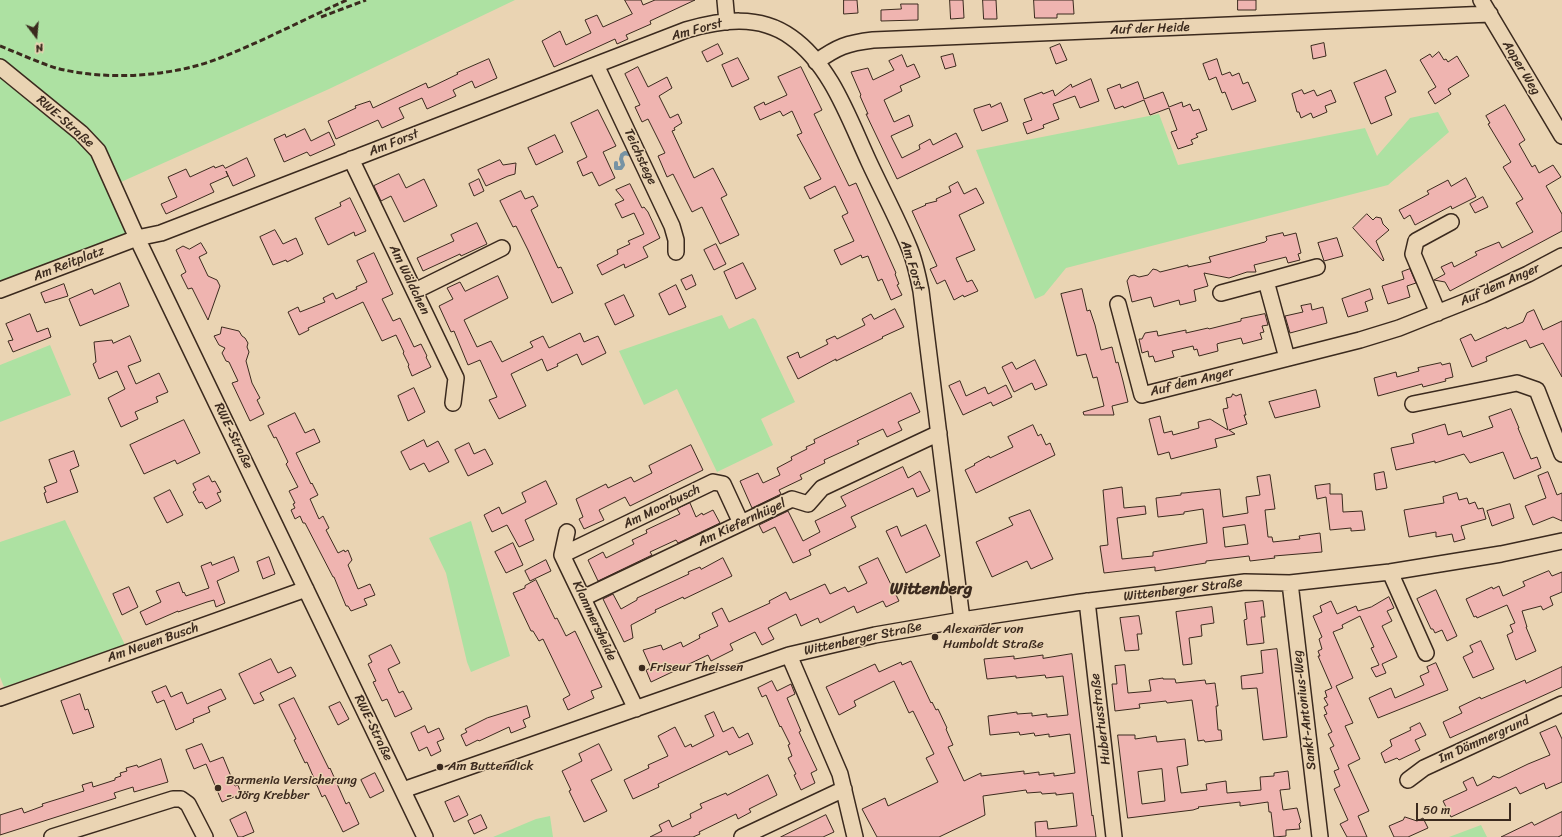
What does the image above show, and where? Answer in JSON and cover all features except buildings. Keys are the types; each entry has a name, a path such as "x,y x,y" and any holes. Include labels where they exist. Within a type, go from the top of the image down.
{"street":[{"path":"725,0 727,22"},
{"name":"Aaper Weg","path":"1481,0 1562,136"},
{"name":"Auf der Heide","path":"816,62 833,50 851,42 873,40 1490,14"},
{"name":"Am Forst","path":"137,238 161,233 686,30 706,24 727,22 747,21 767,25 790,36 804,48 829,80 909,248 921,291 962,620"},
{"name":"Teichstege","path":"596,64 672,226 676,240 676,252"},
{"name":"RWE-Straße","path":"0,67 82,133 98,151 137,238 425,837"},
{"name":"Am Wäldchen","path":"351,159 456,378 453,403"},
{"path":"1438,313 1413,254 1416,240 1451,222"},
{"name":"Am Reitplatz","path":"0,290 137,238"},
{"path":"415,291 502,248"},
{"name":"Auf dem Anger","path":"1118,304 1142,395 1360,340 1399,328 1438,313 1528,274 1562,256"},
{"path":"1221,293 1317,267"},
{"path":"1266,281 1287,358"},
{"path":"1413,404 1517,383 1536,390 1562,454"},
{"name":"Am Kiefernhügel","path":"583,598 792,499 808,504 822,488 939,433"},
{"name":"Am Moorbusch","path":"562,555 713,482 723,484 741,523"},
{"path":"562,555 567,532"},
{"name":"Wittenberger Straße","path":"403,790 789,655 875,635 1087,601 1245,582 1290,583 1390,572 1501,554 1562,541"},
{"name":"Klammersheide","path":"562,555 636,709"},
{"path":"1390,572 1426,653"},
{"name":"Sankt-Antonius-Weg","path":"1290,583 1320,837"},
{"name":"Am Neuen Busch","path":"0,698 306,589"},
{"name":"Hubertusstraße","path":"1087,601 1114,837"},
{"path":"789,655 835,760 844,789 855,837"},
{"name":"Im Dämmergrund","path":"1408,780 1424,768 1562,704"},
{"path":"742,837 844,789"},
{"path":"52,837 173,799 181,799 188,804 205,837"}],"green space":[{"path":"0,0 515,0 329,89 121,182 104,152 65,115 0,59"},
{"path":"0,75 57,120 89,150 95,159 126,235 0,284"},
{"path":"1438,112 1449,132 1388,185 1066,268 1044,295 1035,299 976,150 1159,114 1178,165 1365,128 1377,156 1410,118"},
{"path":"722,315 729,329 753,318 756,320 795,402 761,419 773,445 717,472 677,389 644,405 619,351"},
{"path":"50,345 71,395 0,422 0,365"},
{"path":"65,520 125,645 4,687 0,677 0,542"},
{"path":"471,521 510,656 471,672 467,662 446,573 429,538"},
{"path":"550,816 553,837 493,837 536,819"},
{"path":"1481,825 1487,837 1449,837"}],"waterway":[{"path":"616,163 616,168 621,168 623,165 621,159 622,155 625,153 632,155"}],"railway":[{"path":"0,46 49,66 75,72 117,76 160,73 181,69 220,58 347,0"},
{"path":"321,17 366,0"}],"place":[{"name":"Alexander von Humboldt Straße","path":"935,637"},
{"name":"Friseur Theissen","path":"642,668"},
{"name":"Am Buttendick","path":"440,767"},
{"name":"Barmenia Versicherung - Jörg Krebber","path":"218,788"}],"district":[{"name":"Wittenberg","path":"931,590"}]}
